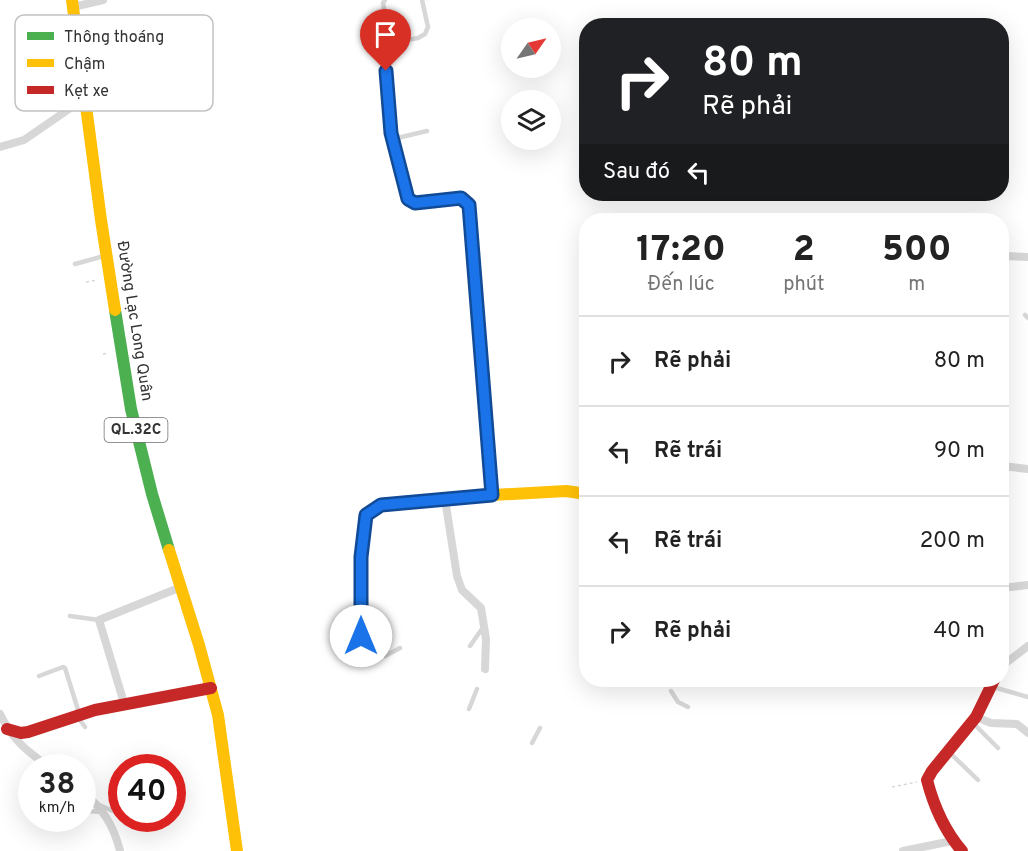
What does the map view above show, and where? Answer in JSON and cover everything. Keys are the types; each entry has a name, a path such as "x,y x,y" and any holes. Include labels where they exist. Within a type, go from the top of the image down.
{"main road":[{"name":"Đường Lạc Long Quân","path":"87,111 131,409 141,453 211,688 223,744 237,851"},
{"path":"361,636 361,557 366,515 381,505 492,495 566,491 579,493"},
{"path":"962,851 952,841 939,820 927,780 974,720 990,687"},
{"path":"8,729 21,733 28,732 77,714 124,703 211,688"}],"street":[{"path":"73,8 103,0"},
{"path":"0,147 24,140 60,111"},
{"path":"1009,256 1028,257"},
{"path":"1009,467 1028,470"},
{"path":"445,499 457,576 462,590 480,606 486,639 485,669"},
{"path":"1009,587 1028,585"},
{"path":"124,703 99,620 181,587"},
{"path":"1009,661 1028,646"},
{"path":"0,714 8,729 28,754"},
{"path":"974,720 1017,724 1028,733"},
{"path":"96,804 114,828 120,851"},
{"path":"903,851 952,841"}],"lane":[{"path":"385,0 383,3 387,26 384,58 393,139 408,199 410,202 461,198 469,205 492,495"},
{"path":"385,44 417,38 425,34 428,27 422,0"},
{"path":"73,8 90,15"},
{"path":"393,139 427,131"},
{"path":"75,264 107,255"},
{"path":"70,616 99,620"},
{"path":"470,646 484,626"},
{"path":"385,656 400,648"},
{"path":"39,676 65,668 77,714 85,727"},
{"path":"1002,687 1028,697"},
{"path":"469,709 477,689"},
{"path":"671,691 678,702 688,707"},
{"path":"974,720 998,748"},
{"path":"532,743 540,728"},
{"path":"948,751 978,780"},
{"path":"96,812 103,812"}],"path":[{"path":"892,787 927,780"}],"traffic: fast":[{"path":"115,310 131,409 152,494 169,550"}],"traffic: slow":[{"path":"72,0 74,15"},
{"path":"87,111 115,310"},
{"path":"361,636 361,557 367,515 381,505 492,495 566,491 579,493"},
{"path":"169,550 218,715 237,851"}],"traffic: jam":[{"path":"962,851 940,818 927,780 976,717 991,687"},
{"path":"7,729 21,733 28,732 95,710 211,688"}],"route":[{"path":"361,636 361,557 366,515 381,505 492,495 469,205 461,198 415,203 408,199 391,133 386,71"}]}
